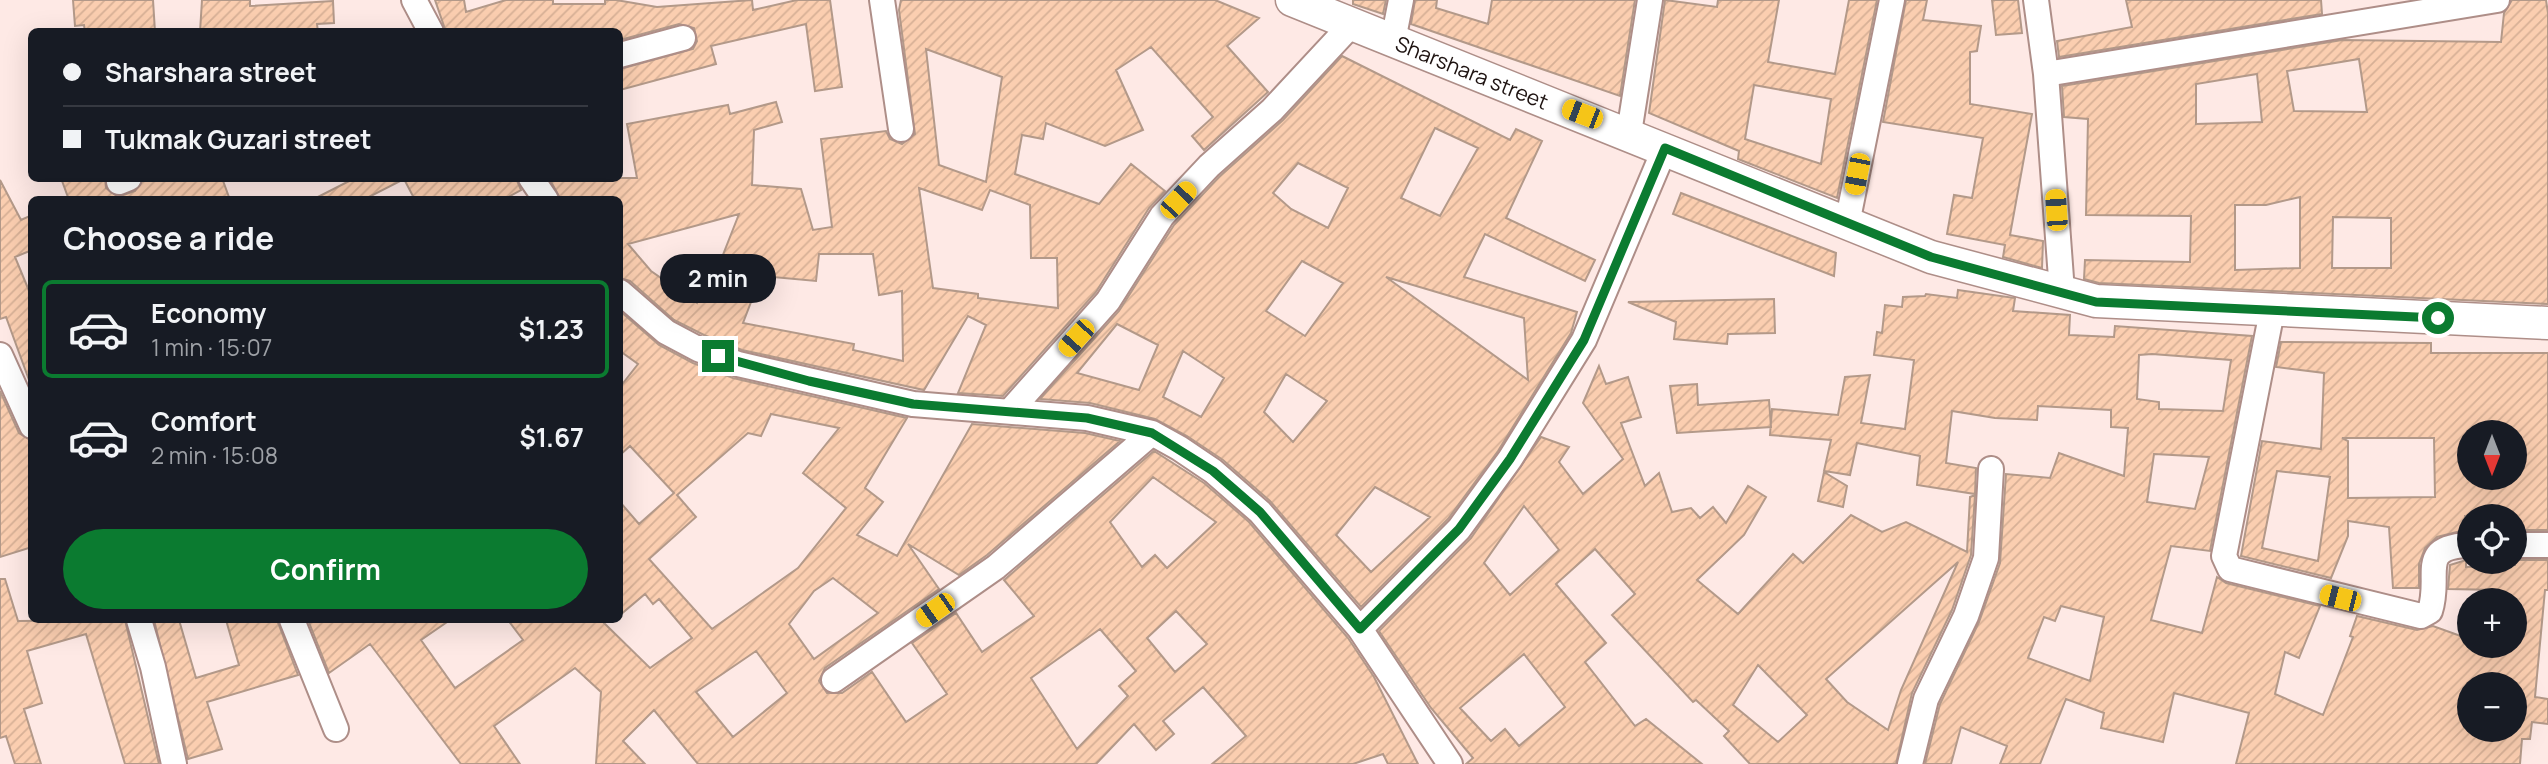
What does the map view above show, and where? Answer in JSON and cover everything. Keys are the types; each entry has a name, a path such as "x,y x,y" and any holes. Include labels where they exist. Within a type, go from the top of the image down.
{"street":[{"path":"414,0 429,28"},
{"path":"882,0 901,130"},
{"name":"Sharshara street","path":"1292,0 1629,133 1931,257 2096,302 2548,323"},
{"path":"1393,41 1401,0"},
{"path":"1629,133 1650,0"},
{"path":"1847,224 1892,0"},
{"path":"2036,0 2046,74 2062,292"},
{"path":"2046,74 2497,0"},
{"path":"1011,410 1108,302 1162,216 1209,166 1272,110 1351,25"},
{"path":"623,54 683,38"},
{"path":"1360,629 1459,529 1510,459 1584,340 1665,148"},
{"path":"623,295 666,332 698,349 738,364 913,404 1087,418 1152,433 1213,471 1260,512 1360,629 1450,764"},
{"path":"2272,311 2224,556 2230,569 2421,617 2430,611 2434,600 2434,565 2439,552 2447,546 2457,546"},
{"path":"0,355 28,417"},
{"path":"834,680 996,567 1152,433"},
{"path":"1910,764 1926,699 1966,615 1986,558 1991,469"},
{"path":"2527,545 2548,545"},
{"path":"140,623 153,667 174,764"},
{"path":"293,623 336,729"}],"building":[{"path":"73,0 153,0 155,28 75,26"},
{"path":"202,0 250,0 250,6 333,1 334,23 317,24 318,28 200,28"},
{"path":"435,0 464,0 466,12 506,0 605,4 605,0 616,0 657,7 752,0 753,10 797,0 830,0 842,87 815,91 806,24 711,46 716,64 623,89 623,68 693,49 697,41 694,28 679,24 623,39 623,28 445,28"},
{"path":"901,0 1215,0 1259,18 1227,46 1268,92 1204,150 1192,136 1213,117 1151,47 1116,70 1143,130 1105,146 1046,123 1043,139 1022,135 1015,174 1099,204 1131,164 1165,191 1149,208 1096,292 1003,396 958,393 986,325 968,316 924,390 742,350 704,335 674,320 630,281 623,279 623,196 559,196 551,182 623,182 623,178 637,178 627,124 728,105 730,114 776,102 782,122 754,130 752,185 801,189 813,230 832,227 821,139 886,131 890,139 902,144 915,134 899,10","holes":["926,49 1002,77 986,182 939,165","919,188 982,210 990,190 1030,205 1031,258 1057,258 1058,308 978,298 978,294 933,288","739,214 708,293 702,290 697,303 651,271 628,244","819,254 873,254 879,295 902,291 903,361 853,350 854,344 743,323 761,276 816,281"]},
{"path":"1353,0 1386,0 1383,14 1353,4"},
{"path":"1415,0 1437,0 1436,8 1488,24 1492,0 1635,0 1620,96 1411,24"},
{"path":"1665,0 1717,7 1718,0 1779,0 1768,62 1835,74 1849,0 1877,0 1837,198 1738,159 1739,151 1649,113","holes":["1754,85 1831,99 1821,164 1745,139"]},
{"path":"1906,0 1927,0 1923,20 1981,26 1977,51 1970,52 1970,104 2032,114 2010,235 2043,241 2042,268 2003,257 2005,245 1947,234 1954,195 1972,198 1983,138 1883,122"},
{"path":"1992,0 2018,0 2022,33 1996,35"},
{"path":"2126,0 2321,0 2322,14 2059,57 2057,41 2132,27"},
{"path":"2512,0 2546,0 2548,304 2099,283 2084,279 2085,260 2190,262 2191,216 2086,215 2088,119 2064,117 2062,86 2342,40 2501,42 2504,13","holes":["2359,59 2367,112 2294,111 2287,71","2257,74 2262,122 2196,124 2196,84","2300,197 2300,268 2235,270 2235,205 2266,205","2333,217 2391,218 2391,268 2332,268"]},
{"path":"1342,56 1510,140 1516,129 1542,141 1506,218 1595,260 1585,281 1485,234 1464,277 1577,312 1571,333 1498,451 1448,519 1361,607 1270,501 1223,460 1187,436 1155,419 1090,403 1040,399 1119,311 1174,225 1219,177 1283,120","holes":["1435,128 1478,148 1440,216 1401,198","1298,163 1348,188 1328,228 1291,209 1273,193","1302,261 1343,283 1305,336 1266,311","1386,277 1524,318 1528,380","1117,324 1158,345 1139,390 1077,373","1183,351 1224,378 1201,417 1163,397","1286,374 1327,401 1293,442 1264,412","1375,487 1430,517 1371,572 1336,535"]},
{"path":"0,180 21,220 28,217 28,252 15,257 28,288 28,377 6,317 0,319"},
{"path":"62,182 105,182 106,188 117,196 68,196"},
{"path":"141,182 223,182 229,196 121,196 135,191"},
{"path":"347,182 398,182 371,196 320,196"},
{"path":"406,182 518,182 521,190 510,196 413,196"},
{"path":"1681,193 1836,253 1834,276 1673,214"},
{"path":"1958,290 2015,298 2013,311 2070,315 2069,335 2114,337 2115,326 2252,336 2210,551 2171,546 2151,620 2202,633 2217,577 2226,583 2320,606 2299,658 2285,652 2275,694 2323,715 2353,637 2350,636 2357,616 2417,630 2433,626 2457,635 2457,658 2527,658 2527,588 2448,589 2450,565 2457,563 2457,574 2527,574 2527,560 2548,560 2548,590 2545,590 2535,697 2548,699 2548,724 2532,722 2530,739 2527,739 2527,672 2457,672 2457,742 2522,742 2520,764 2236,764 2249,713 2174,693 2163,742 2101,728 2104,713 2066,699 2040,764 2000,764 2007,746 1961,727 1951,764 1925,764 1940,704 1979,622 2000,563 2006,474 2050,478 2059,453 2124,476 2128,428 2111,427 2111,410 2038,406 2037,420 1995,418 1952,411 1946,463 1976,468 1975,494 1917,485 1920,456 1857,443 1850,475 1824,471 1831,440 1770,435 1772,409 1838,415 1845,377 1870,375 1861,423 1905,429 1914,360 1874,355 1877,332 1882,333 1885,305 1902,307 1903,297 1926,294 1957,298","holes":["2139,355 2231,360 2223,411 2159,409 2159,402 2137,399","2154,454 2209,457 2195,509 2147,502","2061,606 2104,617 2090,681 2028,658 2044,617 2055,621"]},
{"path":"1774,299 1775,333 1728,334 1727,344 1674,339 1676,322 1628,302"},
{"path":"623,314 659,345 693,363 733,378 907,418 865,488 883,502 857,535 897,556 972,424 1085,433 1120,441 987,555 959,575 908,544 939,589 825,668 819,681 827,693 842,693 872,672 906,722 947,694 912,643 956,613 982,652 1034,616 1004,580 1154,451 1204,483 1249,522 1348,638 1374,677 1418,764 1388,764 1383,754 1353,764 1212,764 1246,736 1203,687 1163,721 1174,734 1156,750 1134,724 1096,764 698,764 654,710 623,741 645,764 596,764 601,692 575,668 494,726 520,764 461,764 370,644 329,673 309,623 446,623 421,640 455,688 523,640 510,623 604,623 650,668 692,638 659,599 653,604 645,594 623,612 623,505 639,524 674,493 630,446 623,452 623,383 638,364 623,353","holes":["771,414 839,428 803,473 846,508 798,568 712,629 649,559 696,517 677,495 748,433 761,436","1153,477 1216,522 1167,568 1155,555 1142,567 1110,522","833,578 878,613 814,659 789,624 814,591","1176,611 1207,644 1175,672 1147,638","1100,629 1136,671 1119,686 1128,696 1077,749 1031,678","756,651 787,693 733,737 696,692"]},
{"path":"2281,342 2431,343 2431,353 2548,353 2548,530 2527,530 2527,504 2457,504 2457,532 2437,537 2425,548 2419,564 2419,588 2393,588 2389,527 2348,521 2348,536 2331,578 2241,556 2262,441 2321,449 2324,373 2276,367","holes":["2342,438 2434,438 2435,497 2348,498 2348,441","2277,471 2330,477 2318,561 2262,548"]},
{"path":"1599,366 1606,384 1628,377 1641,417 1621,423 1645,486 1659,473 1672,512 1691,508 1700,518 1713,507 1726,523 1748,486 1766,497 1744,535 1697,580 1738,614 1793,554 1803,563 1851,515 1882,532 1906,522 1967,552 1970,497 1975,495 1971,555 1952,610 1912,693 1896,764 1750,764 1724,736 1729,731 1696,700 1693,702 1612,615 1635,594 1595,549 1556,584 1606,643 1585,662 1635,726 1646,719 1702,764 1466,764 1473,758 1431,708 1379,631 1471,538 1541,437 1569,447 1559,462 1583,494 1623,459 1583,403","holes":["1524,506 1559,550 1510,595 1484,563","1958,562 1901,690 1888,730 1847,702 1826,679","1524,654 1565,707 1519,746 1505,729 1491,741 1460,708","1758,665 1807,715 1778,742 1733,705"]},
{"path":"1697,384 1698,405 1769,400 1771,427 1677,433 1670,386"},
{"path":"0,391 19,433 28,439 28,548 0,557"},
{"path":"1824,472 1847,486 1843,507 1818,501"},
{"path":"0,579 5,579 18,621 126,623 159,764 125,764 86,634 27,651 42,703 24,709 41,764 15,764 6,736 0,738"},
{"path":"155,623 180,623 196,678 239,665 227,623 278,623 298,675 207,702 222,749 188,759"}],"route":[{"path":"718,356 738,364 913,404 1087,418 1152,433 1213,471 1260,512 1360,629 1459,529 1510,459 1584,340 1665,148 1931,257 2096,302 2438,318"}]}
